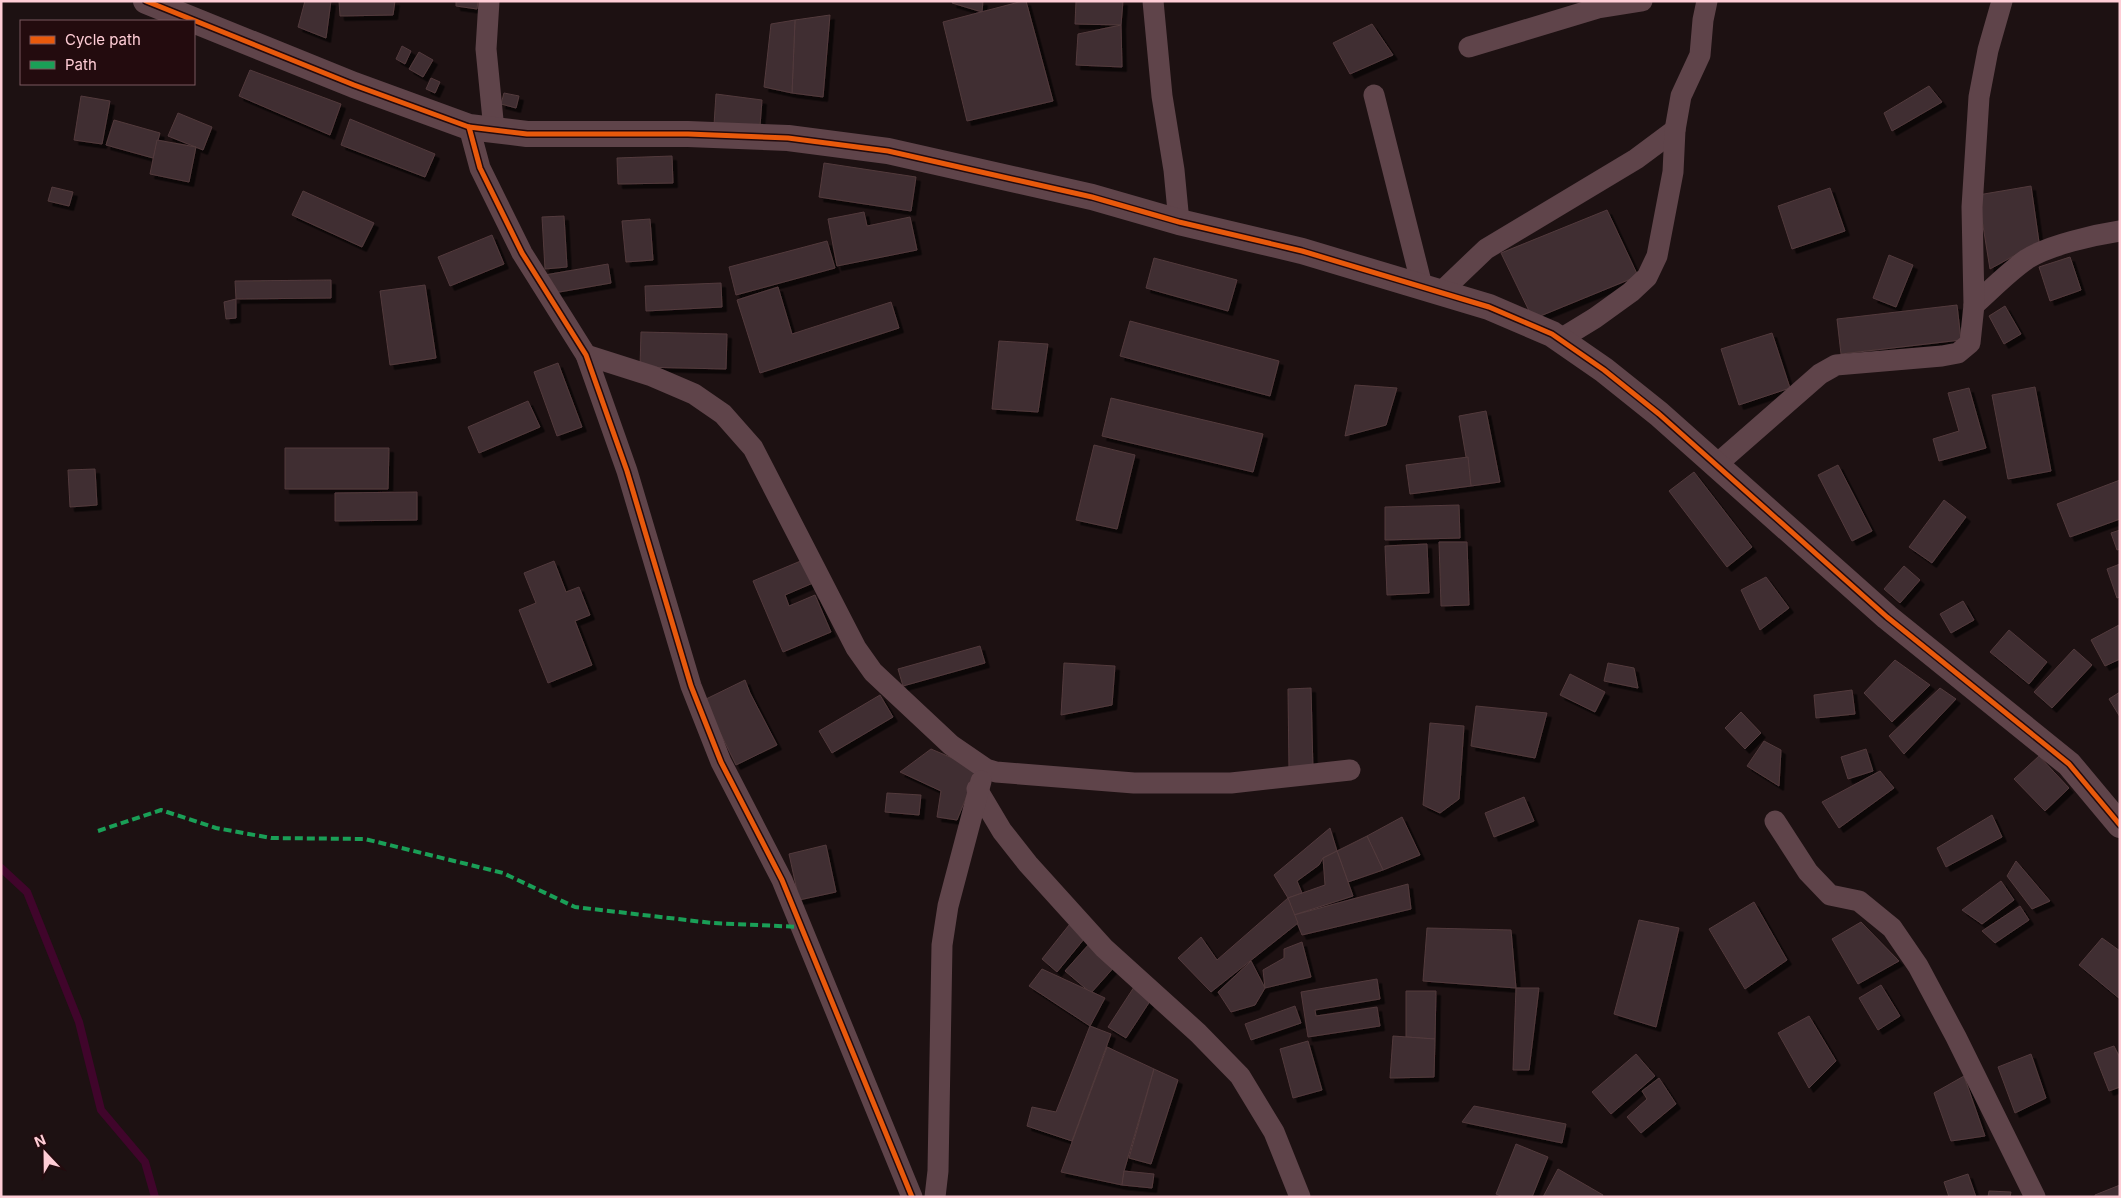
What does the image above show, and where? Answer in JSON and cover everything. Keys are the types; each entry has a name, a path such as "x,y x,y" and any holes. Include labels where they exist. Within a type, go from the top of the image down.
{"street":[{"path":"146,1 193,20"},
{"path":"488,1 480,168 522,253 586,355 627,471 691,686 721,762 782,880 912,1197"},
{"path":"1153,1 1162,96 1174,170 1179,222"},
{"path":"1469,47 1598,8 1642,1"},
{"path":"1559,340 1595,318 1631,292 1647,276 1657,256 1673,172 1675,130 1681,96 1700,55 1703,20 1707,1"},
{"path":"1716,465 1820,374 1836,365 1958,353 1970,343 1974,305 1972,217 1979,97 1988,50 2002,1"},
{"path":"195,21 354,85 482,129 528,134 688,134 788,138 879,150 1092,197 1179,222 1302,251 1489,307 1559,340 1604,370 1639,397 1887,617 2069,764 2120,825"},
{"path":"1374,95 1432,289"},
{"path":"1432,289 1486,249 1636,159 1675,130"},
{"path":"1974,305 2028,259 2047,250 2102,234 2120,231"},
{"path":"586,355 652,376 694,394 723,414 752,448 856,648 873,672 951,745 986,769 996,772 1134,783 1231,782 1350,770"},
{"path":"935,1197 938,1171 942,945 948,906 977,789 986,769"},
{"path":"977,789 1002,831 1028,864 1104,948 1198,1033 1240,1076 1274,1132 1300,1197"},
{"path":"1775,822 1808,872 1830,895 1859,901 1892,928 1918,966 1956,1037 2035,1197"}],"building":[{"path":"305,1 331,1 326,38 298,27"},
{"path":"339,1 395,1 393,15 340,16"},
{"path":"456,1 478,1 477,9 456,6"},
{"path":"953,1 983,1 982,12 952,3"},
{"path":"1026,1 1053,101 967,121 943,22"},
{"path":"1076,1 1123,1 1121,25 1075,24"},
{"path":"830,15 823,97 792,93 795,20"},
{"path":"795,20 792,93 764,87 771,24"},
{"path":"1372,24 1393,55 1350,74 1333,43"},
{"path":"1121,25 1122,67 1076,65 1078,34"},
{"path":"402,46 411,51 405,64 396,59"},
{"path":"419,52 433,60 423,77 409,69"},
{"path":"250,70 341,104 330,135 239,96"},
{"path":"431,78 440,82 435,93 426,89"},
{"path":"1929,86 1942,102 1892,131 1884,113"},
{"path":"504,93 519,96 516,108 501,104"},
{"path":"716,94 762,100 760,126 714,125"},
{"path":"81,96 110,101 102,144 74,140"},
{"path":"178,113 212,127 203,150 168,136"},
{"path":"350,119 435,154 425,177 341,145"},
{"path":"114,120 160,133 153,158 106,145"},
{"path":"157,140 196,147 189,182 150,174"},
{"path":"672,156 673,183 618,184 617,158"},
{"path":"824,163 916,177 911,211 819,197"},
{"path":"2031,186 2039,242 1990,269 1978,195"},
{"path":"52,187 73,192 69,206 48,201"},
{"path":"1830,188 1845,231 1792,249 1778,206"},
{"path":"303,191 374,223 362,247 292,215"},
{"path":"1607,210 1638,276 1533,319 1501,253"},
{"path":"864,212 867,226 910,217 917,250 837,266 828,219"},
{"path":"564,216 567,267 545,269 542,217"},
{"path":"650,219 653,260 626,262 622,221"},
{"path":"492,235 504,264 450,286 438,257"},
{"path":"827,241 835,268 736,295 729,267"},
{"path":"1889,255 1913,265 1896,307 1873,298"},
{"path":"2070,257 2081,290 2050,301 2039,267"},
{"path":"1154,258 1237,280 1228,311 1146,288"},
{"path":"608,264 611,283 548,294 545,275"},
{"path":"331,280 331,298 236,299 235,281"},
{"path":"721,283 722,307 646,311 645,286"},
{"path":"425,285 436,358 390,365 380,291"},
{"path":"778,287 792,334 891,302 899,328 760,373 737,300"},
{"path":"236,299 236,318 226,319 224,302"},
{"path":"1957,305 1961,340 1841,354 1837,319"},
{"path":"2005,306 2021,334 2004,344 1989,316"},
{"path":"1130,321 1279,361 1270,396 1120,356"},
{"path":"641,332 727,334 726,369 640,367"},
{"path":"1772,333 1790,388 1739,405 1721,349"},
{"path":"999,341 1048,344 1038,412 992,409"},
{"path":"558,363 582,427 557,436 534,372"},
{"path":"1355,385 1397,388 1386,425 1345,436"},
{"path":"2035,387 2051,471 2008,479 1992,395"},
{"path":"1969,388 1986,448 1939,461 1933,439 1959,431 1948,393"},
{"path":"1111,398 1263,434 1253,472 1102,436"},
{"path":"528,401 540,427 479,453 468,427"},
{"path":"1486,411 1500,482 1471,486 1459,416"},
{"path":"1094,445 1135,455 1117,529 1076,520"},
{"path":"285,448 389,448 388,489 285,489"},
{"path":"1468,457 1471,486 1410,494 1406,465"},
{"path":"1838,465 1872,531 1852,541 1818,475"},
{"path":"95,469 97,505 70,507 68,470"},
{"path":"1694,472 1752,547 1727,567 1669,491"},
{"path":"2120,480 2120,519 2070,537 2057,504"},
{"path":"417,492 417,520 335,521 335,493"},
{"path":"1944,500 1966,517 1932,563 1909,547"},
{"path":"1459,505 1460,538 1385,540 1385,507"},
{"path":"2120,530 2120,549 2117,550 2111,533"},
{"path":"1439,542 1467,542 1469,605 1441,606"},
{"path":"1427,544 1429,593 1387,595 1385,546"},
{"path":"803,560 813,583 785,595 789,606 815,595 831,632 783,652 753,581"},
{"path":"554,561 566,592 579,587 590,615 575,621 592,665 548,683 519,610 536,603 524,573"},
{"path":"2120,564 2120,597 2117,598 2107,569"},
{"path":"1904,566 1920,580 1900,603 1884,589"},
{"path":"1766,577 1789,608 1760,630 1741,590"},
{"path":"1963,601 1974,620 1951,633 1940,614"},
{"path":"2119,625 2120,659 2105,666 2091,640"},
{"path":"2009,630 2047,662 2029,684 1990,652"},
{"path":"980,646 985,663 903,686 898,669"},
{"path":"2074,649 2092,665 2052,708 2034,692"},
{"path":"1895,660 1930,685 1892,722 1864,693"},
{"path":"1064,663 1115,666 1112,705 1061,715"},
{"path":"1608,663 1634,668 1638,688 1604,681"},
{"path":"1570,674 1605,692 1595,712 1560,695"},
{"path":"745,680 777,745 736,765 704,700"},
{"path":"1311,688 1313,771 1289,771 1288,689"},
{"path":"1940,688 1956,699 1904,754 1889,736"},
{"path":"1852,690 1855,714 1816,718 1814,695"},
{"path":"2120,692 2120,717 2109,699"},
{"path":"880,695 893,717 832,753 819,731"},
{"path":"1476,706 1547,713 1535,758 1471,746"},
{"path":"1741,712 1761,733 1745,749 1725,728"},
{"path":"1430,723 1464,726 1459,799 1440,813 1423,805"},
{"path":"1764,741 1781,750 1779,786 1747,766"},
{"path":"931,749 978,769 957,820 937,817 941,791 900,772"},
{"path":"1866,749 1873,771 1848,779 1841,757"},
{"path":"2039,756 2069,788 2045,811 2014,779"},
{"path":"1880,771 1894,788 1839,828 1822,802"},
{"path":"887,793 921,795 919,815 885,812"},
{"path":"1524,797 1534,821 1494,837 1485,813"},
{"path":"1992,815 2002,837 1946,867 1937,848"},
{"path":"1402,817 1420,855 1383,870 1367,836"},
{"path":"1330,828 1337,851 1323,858 1319,865 1297,881 1302,893 1288,898 1274,875"},
{"path":"1367,836 1383,870 1348,882 1337,851"},
{"path":"826,845 836,892 799,900 789,854"},
{"path":"1337,851 1353,896 1294,915 1288,898 1325,885 1323,858"},
{"path":"2016,861 2050,901 2032,909 2007,876"},
{"path":"2001,881 2014,900 1982,924 1962,910"},
{"path":"1408,884 1411,909 1302,935 1294,915"},
{"path":"1288,898 1298,923 1211,992 1178,958 1201,937 1217,960"},
{"path":"1754,902 1787,960 1745,989 1709,929"},
{"path":"2020,906 2029,920 1995,943 1982,931"},
{"path":"1073,920 1089,933 1057,972 1042,959"},
{"path":"1639,920 1679,928 1656,1027 1614,1014"},
{"path":"1861,922 1899,961 1858,984 1832,939"},
{"path":"1427,928 1511,930 1516,988 1423,981"},
{"path":"2102,938 2120,951 2120,999 2079,965"},
{"path":"1302,942 1311,977 1265,988 1263,970 1284,958 1284,949"},
{"path":"1090,943 1116,965 1091,993 1065,971"},
{"path":"1251,961 1265,988 1255,1005 1231,1012 1218,992"},
{"path":"1042,969 1105,998 1090,1026 1029,986"},
{"path":"1377,979 1380,999 1315,1010 1316,1016 1377,1007 1380,1026 1308,1037 1301,992"},
{"path":"1136,984 1154,995 1126,1038 1108,1027"},
{"path":"1881,985 1900,1016 1878,1030 1859,998"},
{"path":"1516,988 1539,988 1529,1070 1513,1070"},
{"path":"1406,991 1436,991 1435,1039 1406,1037"},
{"path":"1295,1006 1301,1023 1251,1040 1245,1024"},
{"path":"1809,1016 1836,1061 1809,1088 1778,1033"},
{"path":"1090,1026 1111,1034 1072,1141 1027,1126 1032,1107 1056,1112"},
{"path":"1393,1036 1435,1039 1434,1077 1390,1078"},
{"path":"1308,1041 1322,1090 1293,1098 1280,1049"},
{"path":"2114,1046 2120,1058 2120,1087 2109,1091 2094,1053"},
{"path":"1107,1047 1154,1069 1124,1171 1122,1185 1061,1172"},
{"path":"1636,1054 1655,1076 1611,1114 1592,1092"},
{"path":"2031,1054 2046,1098 2015,1113 1998,1067"},
{"path":"1154,1069 1178,1080 1151,1164 1129,1158"},
{"path":"1964,1076 1985,1136 1951,1141 1934,1093"},
{"path":"1659,1078 1676,1104 1641,1133 1627,1117 1647,1099 1642,1091"},
{"path":"1474,1106 1566,1124 1562,1143 1462,1122"},
{"path":"1516,1144 1548,1157 1532,1197 1503,1197 1496,1194"},
{"path":"1558,1169 1603,1195 1602,1197 1543,1197"},
{"path":"1124,1171 1154,1174 1152,1188 1122,1185"},
{"path":"1968,1174 1976,1197 1949,1197 1944,1182"},
{"path":"2120,1185 2120,1197 2095,1197 2095,1195"},
{"path":"1989,1191 2011,1192 2010,1197 1988,1197"}],"waterway":[{"path":"1,868 27,892 79,1022 101,1110 145,1162 155,1197"}],"marked path":[{"path":"98,831 161,810 216,828 271,838 365,839 503,873 575,907 712,923 801,927"}],"cycle path":[{"path":"146,1 193,20"},
{"path":"195,21 354,85 469,127 527,134 688,134 788,138 888,151 1092,197 1179,222 1302,251 1489,307 1552,334 1604,370 1659,414 1887,617 2069,764 2120,825"},
{"path":"469,127 480,168 522,253 586,355 627,471 691,686 721,762 782,880 912,1197"}]}
